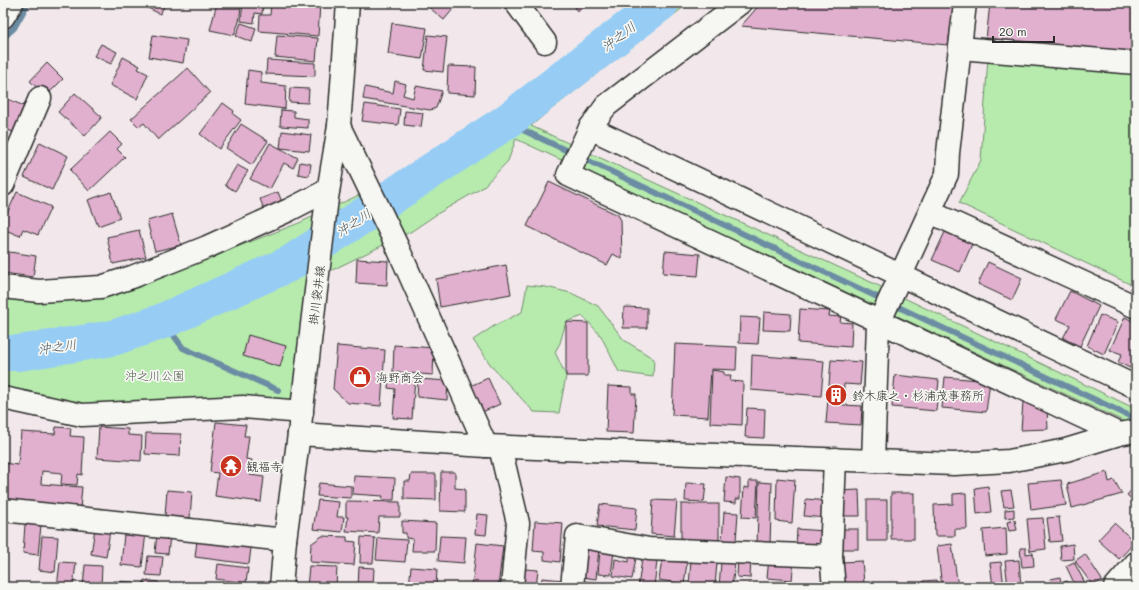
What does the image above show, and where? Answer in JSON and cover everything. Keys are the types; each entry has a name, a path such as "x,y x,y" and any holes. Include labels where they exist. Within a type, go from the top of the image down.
{"street":[{"path":"3,17 12,3"},
{"name":"掛川袋井線","path":"281,587 285,540 328,194 339,126 348,3"},
{"path":"516,3 545,42"},
{"path":"740,3 606,106 587,135 570,171 880,319 1130,432"},
{"path":"873,461 878,325 947,174 948,153 965,3"},
{"path":"960,48 1136,63"},
{"path":"3,185 40,98"},
{"path":"339,126 493,447 518,523 512,587"},
{"path":"587,135 1136,387"},
{"path":"3,288 38,290 101,287 126,279 207,247 328,194"},
{"path":"930,212 1136,307"},
{"path":"3,398 82,415 243,407 302,412"},
{"path":"299,434 493,447 954,464 1010,461 1066,450 1130,432"},
{"path":"834,459 831,556 834,587"},
{"path":"3,510 285,540"},
{"path":"572,587 577,536 649,549 831,556"},
{"path":"1115,587 1136,563"}],"green space":[{"name":"沖之川公園","path":"644,3 689,3 531,126 875,284 1136,409 1136,427 516,139 508,161 482,188 437,214 412,231 318,277 303,399 158,411 82,415 3,395 3,287 110,296 299,223 419,167 553,74"},
{"path":"988,57 1136,70 1136,287 959,203 981,160"},
{"path":"527,285 546,287 571,293 598,306 624,340 654,359 653,377 619,372 601,336 583,316 566,322 560,343 555,352 566,376 559,413 534,412 493,368 473,340 494,326 522,312"}],"building":[{"path":"138,3 166,3 160,14"},
{"path":"217,3 241,7 239,22 234,35 210,30"},
{"path":"243,3 263,3 262,14 255,13 254,23 241,21"},
{"path":"271,3 320,3 318,36 259,31 260,15 270,15"},
{"path":"424,3 458,3 444,20"},
{"path":"572,3 589,3 578,11"},
{"path":"761,3 919,3 954,5 948,45 741,26"},
{"path":"990,3 1136,3 1136,54 986,40"},
{"path":"241,23 256,28 252,42 236,36"},
{"path":"392,23 427,28 422,59 388,54"},
{"path":"153,35 187,40 183,63 149,57"},
{"path":"277,35 318,38 316,61 275,57"},
{"path":"428,35 447,37 443,72 424,70"},
{"path":"101,44 117,52 111,64 94,56"},
{"path":"123,57 140,66 138,69 148,74 137,99 110,85"},
{"path":"267,60 315,63 315,76 266,74"},
{"path":"47,63 63,79 46,96 30,81"},
{"path":"448,66 476,67 475,95 447,93"},
{"path":"188,68 210,93 158,140 144,123 139,127 131,119"},
{"path":"248,70 261,72 261,83 286,86 285,109 245,104"},
{"path":"395,81 406,84 403,95 413,98 416,86 442,91 436,108 430,110 363,99 365,87 393,93"},
{"path":"290,88 309,89 308,103 289,102"},
{"path":"75,93 102,117 85,136 58,112"},
{"path":"3,97 24,106 13,132 3,128"},
{"path":"223,103 234,111 233,114 241,120 219,149 200,134"},
{"path":"365,104 400,109 398,125 362,121"},
{"path":"281,110 294,111 294,117 308,119 308,128 280,126"},
{"path":"405,111 423,113 421,127 404,125"},
{"path":"241,124 268,141 252,165 226,148"},
{"path":"282,131 311,135 309,151 280,148"},
{"path":"110,132 122,144 117,149 125,157 89,191 70,170"},
{"path":"40,142 68,156 52,190 24,177"},
{"path":"270,143 298,158 293,168 284,163 270,189 250,179"},
{"path":"300,162 311,164 309,176 298,174"},
{"path":"237,165 248,171 235,191 225,185"},
{"path":"549,182 618,215 621,220 622,259 613,254 607,265 527,226"},
{"path":"17,192 51,207 38,235 23,229 20,236 3,229 3,222"},
{"path":"111,192 120,218 98,226 88,200"},
{"path":"278,192 284,207 266,214 260,199"},
{"path":"172,214 181,245 155,251 147,221"},
{"path":"139,230 146,257 113,264 107,237"},
{"path":"945,232 972,244 960,272 932,260"},
{"path":"3,251 36,256 33,277 3,273"},
{"path":"665,251 700,254 698,276 663,273"},
{"path":"357,259 388,261 387,285 356,283"},
{"path":"988,262 1022,278 1012,300 978,284"},
{"path":"506,265 511,294 440,307 436,279"},
{"path":"1070,291 1099,306 1080,346 1063,338 1070,325 1056,319"},
{"path":"624,307 647,308 647,328 623,328"},
{"path":"800,309 830,311 829,316 841,317 840,322 852,323 851,347 798,343"},
{"path":"764,312 791,314 790,331 763,330"},
{"path":"1100,315 1118,322 1104,354 1087,346"},
{"path":"740,317 760,318 758,344 739,343"},
{"path":"1125,317 1136,323 1136,356 1130,368 1118,362 1122,354 1110,350"},
{"path":"566,322 588,323 588,376 566,376"},
{"path":"248,335 286,346 280,367 243,356"},
{"path":"675,344 737,347 736,370 711,369 708,417 672,415"},
{"path":"394,345 434,348 433,375 393,372"},
{"path":"337,346 385,350 381,406 348,403 333,389"},
{"path":"752,355 824,361 821,396 751,390"},
{"name":"鈴木康之・杉浦茂事務所","path":"831,360 862,362 860,385 844,384 843,405 862,406 861,425 826,423"},
{"path":"712,370 724,372 724,375 731,375 730,381 743,382 742,425 710,423"},
{"path":"389,375 415,378 412,419 393,418 395,389 388,388"},
{"path":"895,375 939,380 936,411 892,407"},
{"path":"945,377 990,381 986,412 942,408"},
{"path":"488,378 500,404 480,413 468,387"},
{"path":"418,379 448,381 447,400 417,397"},
{"path":"608,386 632,387 632,394 636,394 634,433 606,432"},
{"path":"1023,402 1037,402 1038,409 1047,409 1048,429 1021,430"},
{"path":"747,408 765,409 764,438 745,437"},
{"name":"観福寺","path":"216,422 246,425 244,436 249,436 246,459 252,460 250,475 264,477 261,502 215,496 218,473 210,472"},
{"path":"56,427 71,428 70,436 84,437 82,475 78,474 77,485 61,484 62,473 42,471 41,484 82,487 80,509 16,505 17,500 3,499 3,463 18,465 21,432 55,434"},
{"path":"99,427 128,429 128,435 142,436 141,461 97,458"},
{"path":"146,433 181,434 180,456 145,454"},
{"path":"441,472 455,472 455,488 465,489 465,512 440,511"},
{"path":"1107,472 1109,482 1114,480 1122,494 1072,508 1067,484"},
{"path":"411,474 436,474 436,500 404,499 404,481 410,481"},
{"path":"354,476 395,478 394,500 382,500 383,496 353,494"},
{"path":"726,477 740,479 740,499 736,499 736,503 724,502"},
{"path":"777,478 795,480 792,523 776,521"},
{"path":"1061,480 1066,505 1031,510 1028,483"},
{"path":"749,481 758,481 756,518 742,517 744,487 749,488"},
{"path":"759,482 772,483 770,544 757,544"},
{"path":"319,483 351,486 351,498 317,496"},
{"path":"686,483 706,484 704,502 685,501"},
{"path":"1136,485 1136,503 1127,495"},
{"path":"988,486 991,512 977,514 975,488"},
{"path":"167,490 192,492 190,518 165,516"},
{"path":"859,490 860,516 838,516 838,491"},
{"path":"1011,490 1014,506 1004,507 1001,491"},
{"path":"891,493 914,493 914,539 891,539"},
{"path":"966,493 967,529 955,529 955,536 935,536 934,505 953,504 953,494"},
{"path":"806,499 828,501 826,518 804,516"},
{"path":"318,500 339,502 337,517 344,517 342,532 313,529"},
{"path":"653,500 677,501 674,536 651,534"},
{"path":"867,500 887,500 887,541 867,541"},
{"path":"346,501 400,502 400,517 379,517 378,533 346,531 348,517 346,517"},
{"path":"600,504 637,508 635,530 597,526"},
{"path":"681,504 719,504 719,542 681,542"},
{"path":"1014,509 1014,517 1005,518 1005,510"},
{"path":"724,512 738,513 736,541 722,540"},
{"path":"477,514 488,515 486,535 475,534"},
{"path":"1059,517 1062,541 1050,542 1047,518"},
{"path":"1043,518 1046,549 1030,551 1027,519"},
{"path":"1015,520 1017,530 1009,531 1007,522"},
{"path":"402,521 436,523 435,551 412,551 413,539 406,538 406,533 402,533"},
{"path":"535,521 563,523 560,562 544,560 544,552 533,551"},
{"path":"1114,523 1135,542 1119,559 1098,540"},
{"path":"25,524 41,525 38,555 23,553"},
{"path":"95,528 110,530 106,557 91,554"},
{"path":"1006,528 1007,554 985,556 983,530"},
{"path":"797,529 824,531 824,549 796,548"},
{"path":"841,529 858,529 858,549 841,549"},
{"path":"131,530 146,532 142,567 121,565 124,534 130,535"},
{"path":"157,534 170,535 168,554 155,553"},
{"path":"42,536 58,537 55,572 39,570"},
{"path":"322,536 347,537 347,541 356,542 354,565 310,562 311,544"},
{"path":"440,536 466,537 464,563 438,561"},
{"path":"361,537 375,538 373,563 360,563"},
{"path":"378,538 407,540 405,562 376,560"},
{"path":"197,540 251,548 249,564 195,557"},
{"path":"477,543 503,546 498,587 472,587"},
{"path":"952,544 958,587 942,587 937,546"},
{"path":"1073,544 1074,559 1061,560 1060,546"},
{"path":"586,546 599,548 596,579 582,577"},
{"path":"1020,548 1026,548 1026,554 1033,553 1034,566 1022,567"},
{"path":"600,549 614,551 611,575 598,574"},
{"path":"1085,554 1102,580 1093,586 1075,561"},
{"path":"148,556 163,557 161,576 146,575"},
{"path":"629,556 636,558 632,579 613,576 615,559 629,562"},
{"path":"738,558 751,559 750,578 737,577"},
{"path":"769,558 794,560 792,580 767,578"},
{"path":"642,559 657,561 654,587 638,587"},
{"path":"662,559 687,563 684,584 659,580"},
{"path":"691,560 717,562 715,587 689,585"},
{"path":"1019,560 1021,587 1008,587 1005,561"},
{"path":"862,561 864,583 843,584 842,562"},
{"path":"60,562 76,563 73,587 57,587"},
{"path":"721,562 735,563 732,587 719,587"},
{"path":"1001,562 1004,587 993,587 990,563"},
{"path":"1074,562 1087,587 1076,587 1066,566"},
{"path":"218,564 248,568 246,583 216,579"},
{"path":"85,565 102,566 101,587 83,587"},
{"path":"309,566 337,567 336,587 307,587"},
{"path":"359,567 374,568 373,587 358,587"},
{"path":"411,567 437,569 436,587 409,587"},
{"path":"525,569 538,570 536,587 523,587"},
{"path":"1060,577 1062,587 1053,587 1051,579"},
{"path":"542,578 564,580 563,587 541,587"},
{"path":"144,580 158,582 158,587 143,587"},
{"path":"937,580 938,587 924,587 923,581"},
{"path":"1136,580 1136,587 1131,587"},
{"path":"114,581 134,582 133,587 113,587"},
{"path":"581,581 603,583 603,587 581,587"},
{"path":"1067,581 1071,587 1064,587 1063,583"},
{"path":"772,582 795,582 795,587 772,587"},
{"path":"893,583 893,587 872,587 872,584"},
{"path":"749,584 767,586 767,587 748,587"},
{"path":"988,585 989,587 973,587 973,586"}],"waterway":[{"path":"3,38 14,28 28,3"},
{"name":"沖之川","path":"3,353 19,353 113,338 163,321 289,264 506,122 661,3"},
{"path":"506,122 1136,419"},
{"path":"163,321 183,348 278,390"}],"place":[{"name":"海野商会","path":"360,377"},
{"name":"鈴木康之・杉浦茂事務所","path":"836,395"},
{"name":"観福寺","path":"231,466"}]}
